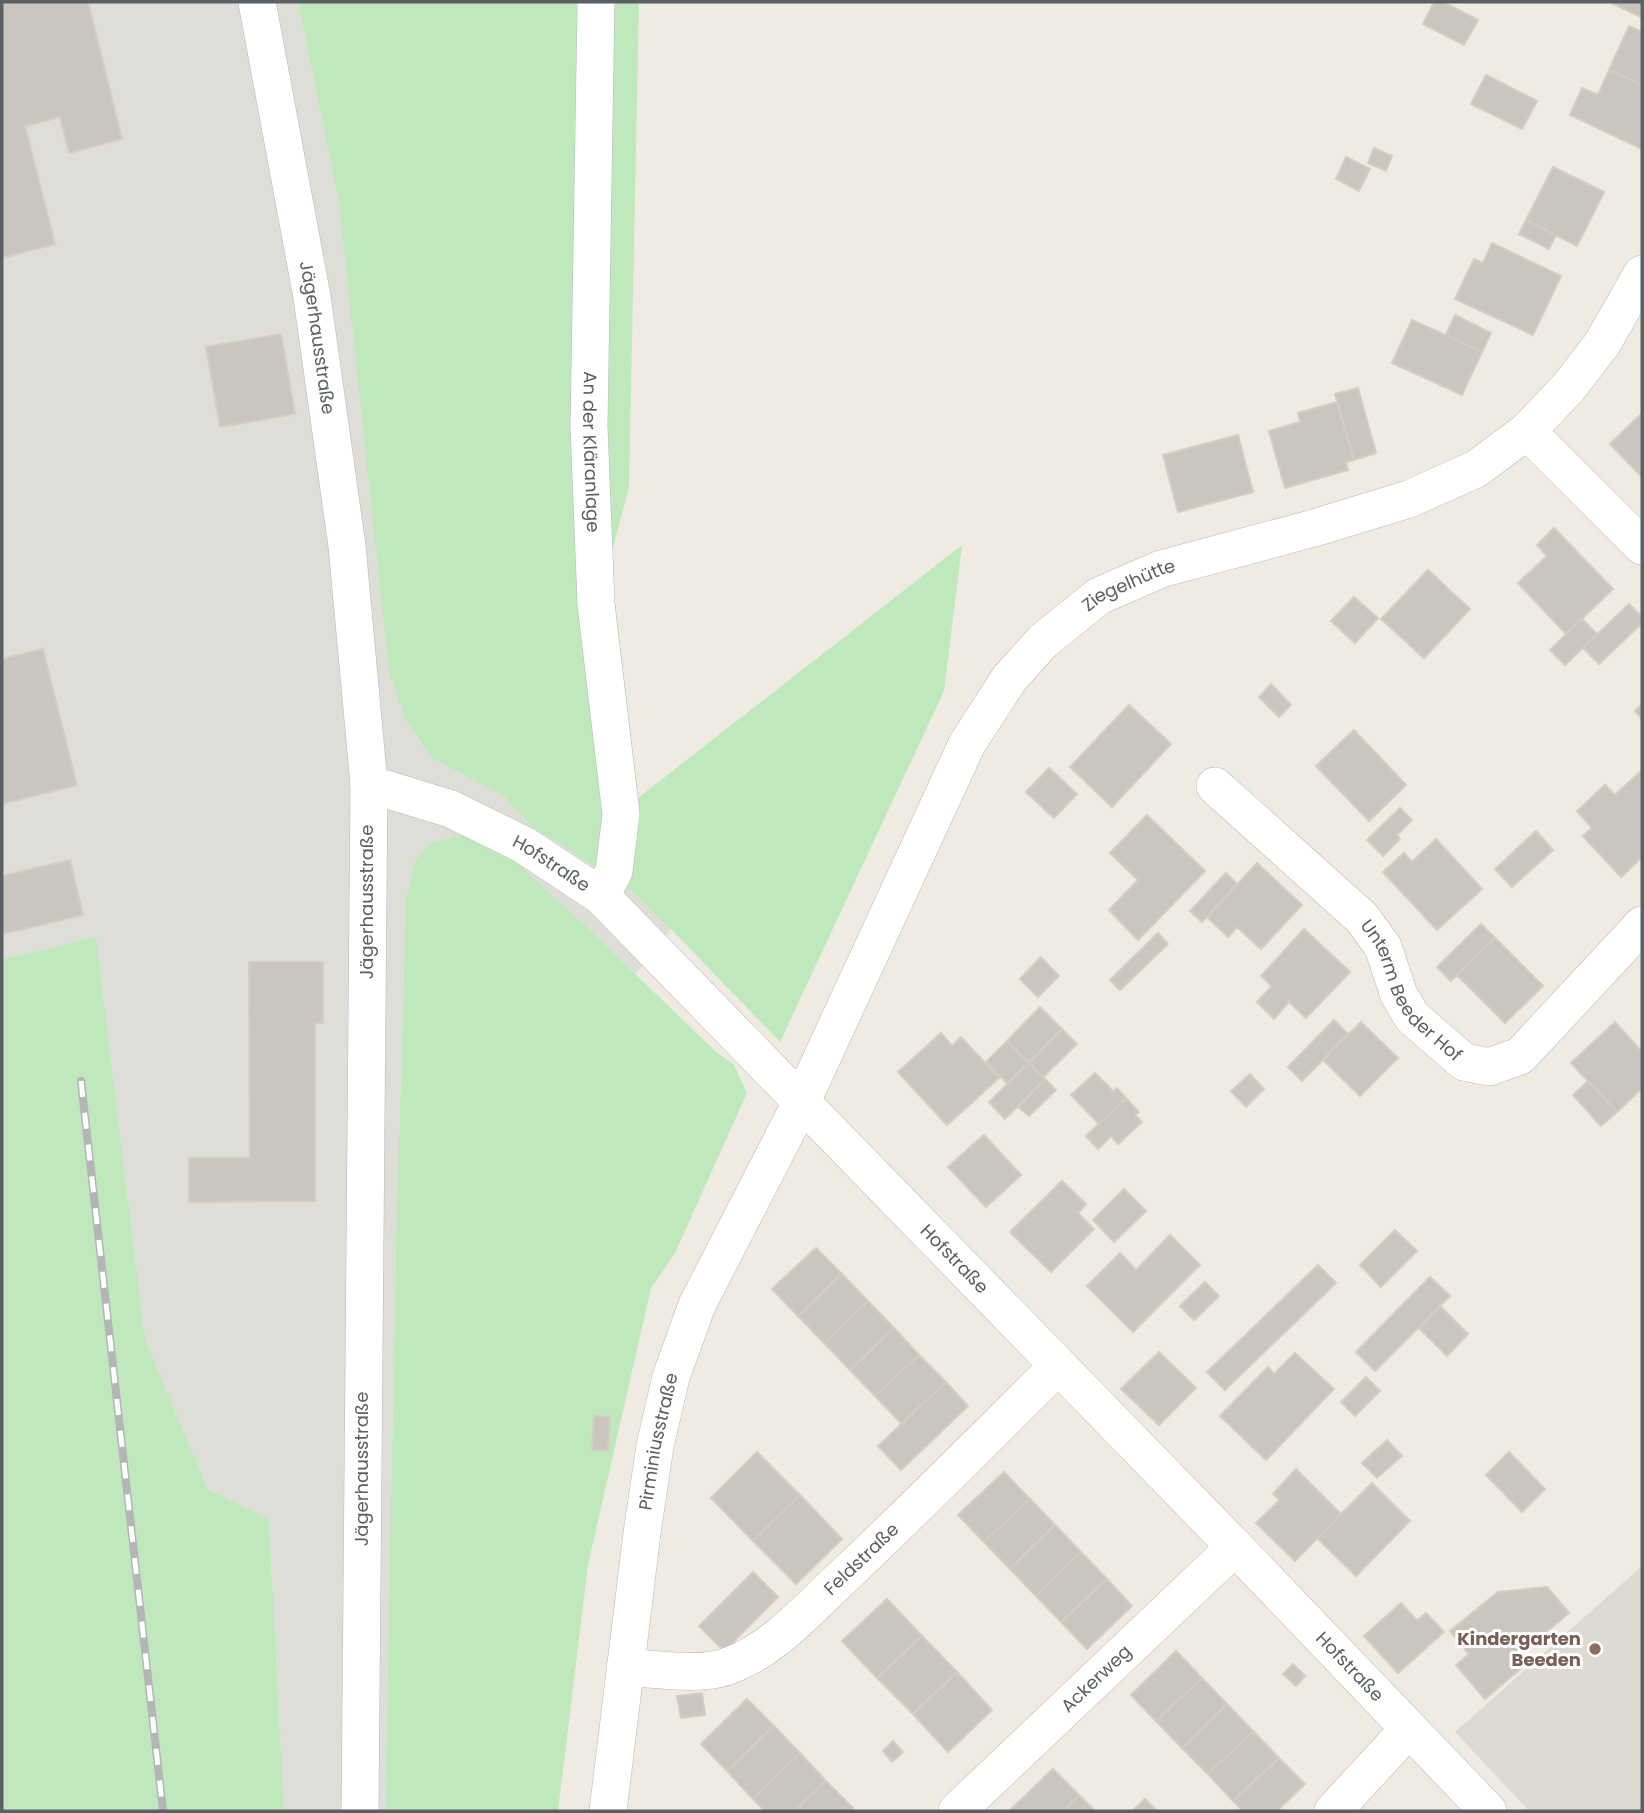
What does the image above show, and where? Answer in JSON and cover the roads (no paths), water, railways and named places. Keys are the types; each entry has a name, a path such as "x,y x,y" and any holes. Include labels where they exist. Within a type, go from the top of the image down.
{"street":[{"name":"Jägerhausstraße","path":"257,2 312,297 347,546 369,784 360,1811"},
{"name":"An der Kläranlage","path":"596,2 589,426 596,604 621,814 614,871 601,896"},
{"name":"Ziegelhütte","path":"802,1101 968,744 1009,679 1042,641 1099,596 1161,569 1314,528 1409,499 1476,469 1527,431 1568,388 1602,344 1642,274"},
{"path":"1527,431 1642,546"},
{"name":"Hofstraße","path":"369,784 451,809 524,845 601,896 1488,1811"},
{"name":"Unterm Beeder Hof","path":"1215,786 1362,918 1382,947 1398,995 1412,1017 1464,1062 1489,1067 1520,1056 1642,925"},
{"name":"Pirminiusstraße","path":"608,1811 655,1446 671,1377 697,1305 802,1101"},
{"name":"Feldstraße","path":"625,1667 686,1672 719,1668 729,1666 763,1649 911,1512 1058,1366"},
{"name":"Ackerweg","path":"957,1811 1235,1547"},
{"path":"1333,1811 1408,1730"}],"railway":[{"path":"81,1081 163,1811"}],"place":[{"name":"Kindergarten Beeden","path":"1595,1649"}]}
